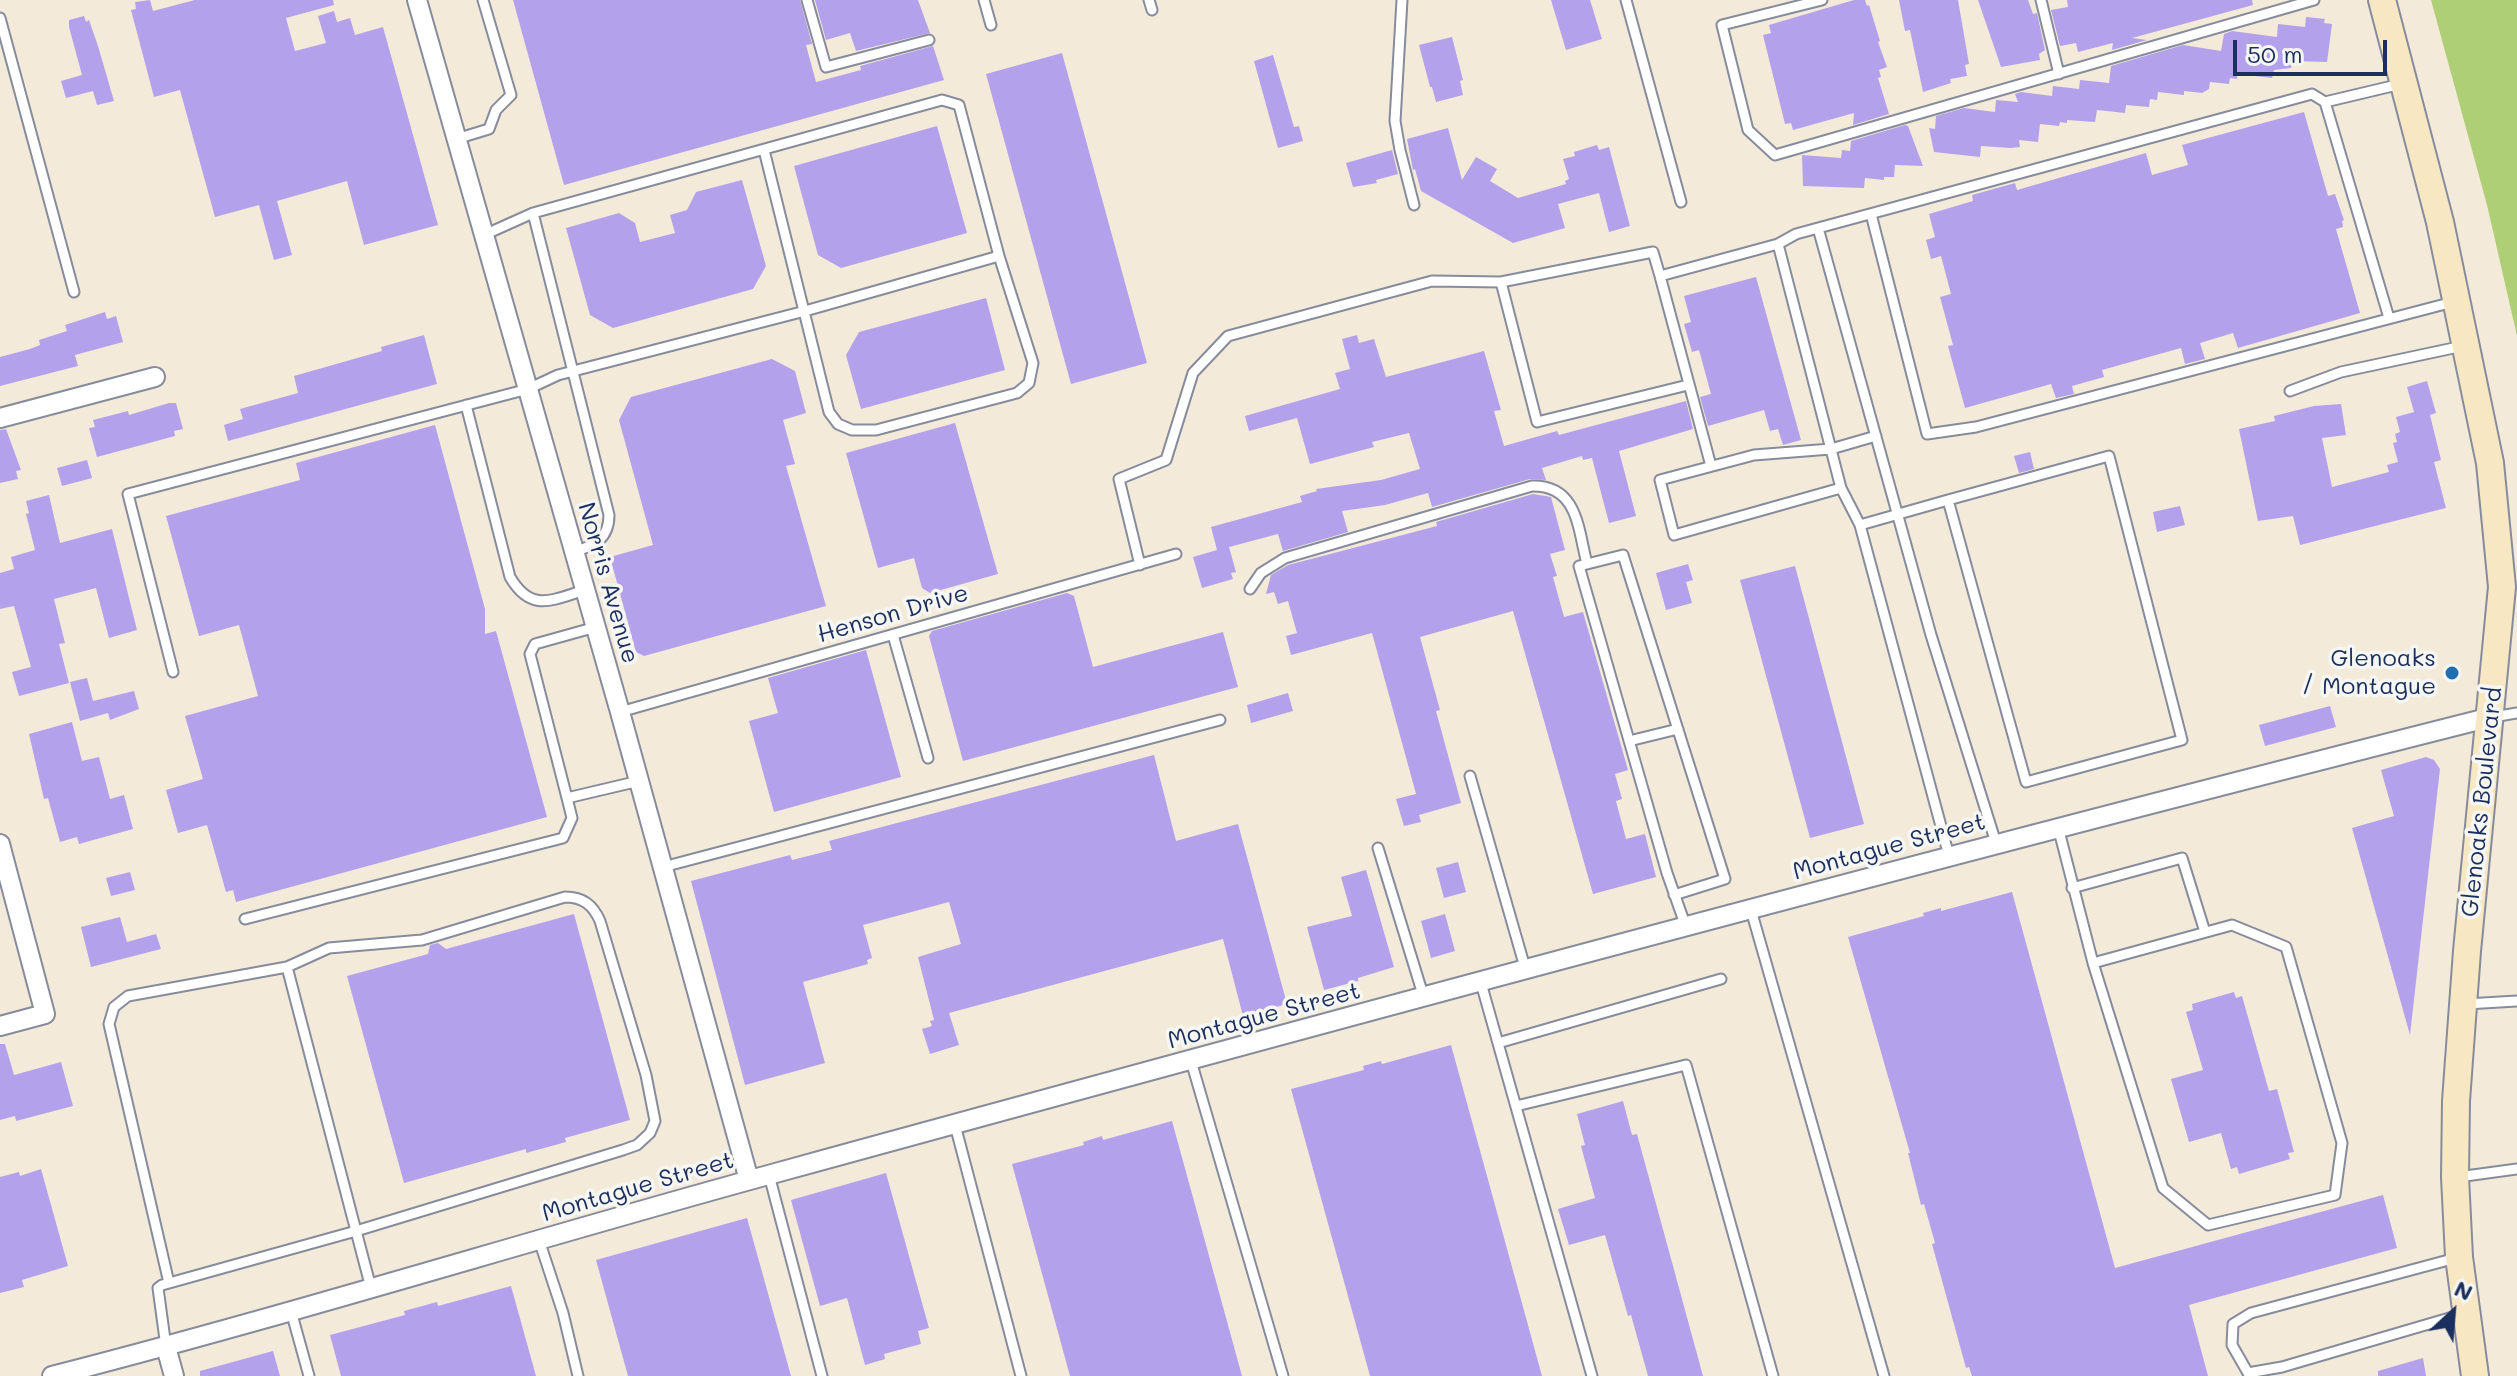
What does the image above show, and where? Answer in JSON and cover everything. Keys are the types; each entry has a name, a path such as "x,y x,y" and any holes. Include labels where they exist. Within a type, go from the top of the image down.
{"main road":[{"name":"Glenoaks Boulevard","path":"2382,0 2440,222 2466,345 2490,463 2502,587 2504,715 2463,1004 2455,1177 2459,1257 2475,1376"}],"street":[{"name":"Norris Avenue","path":"417,0 620,712 749,1180"},
{"path":"0,418 155,377"},
{"name":"Montague Street","path":"52,1376 166,1347 749,1180 1996,843 2504,715"},
{"path":"0,844 45,1014 0,1026"},
{"path":"166,1347 174,1376"}],"lane":[{"path":"456,139 489,129 496,110 511,95 483,0"},
{"path":"807,0 826,67 929,40"},
{"path":"984,0 991,25"},
{"path":"1402,0 1395,121 1414,205"},
{"path":"1626,0 1681,202"},
{"path":"1822,0 1722,25 1748,130 1775,155 2314,0"},
{"path":"2041,0 2059,74"},
{"path":"0,18 74,292"},
{"path":"2325,102 2404,84"},
{"path":"1660,276 1778,244 1796,234 2312,94 2325,102 2389,318"},
{"path":"484,235 533,213 942,100 959,105 999,256 1033,363 1029,383 1017,393 876,430 852,430 838,424 829,412 764,150"},
{"path":"533,213 609,515 609,527 604,537 594,545 574,552"},
{"path":"1871,214 1927,434 1976,427 2457,301"},
{"path":"1818,228 1931,635 1996,843"},
{"path":"1778,244 1841,488 1860,525 1949,856"},
{"path":"1140,565 1119,479 1166,460 1193,373 1228,336 1432,281 1501,282 1653,252 1711,466"},
{"path":"173,672 128,494 528,389 573,372 999,256"},
{"path":"1501,282 1537,422 1688,385"},
{"path":"2290,391 2341,372 2466,345"},
{"path":"466,405 510,577 519,593 534,601 548,601 585,590"},
{"path":"1841,488 1674,535 1660,480 1754,455 1831,449 1876,436"},
{"path":"1860,525 1948,500 2109,456 2182,740 2026,782 1948,500"},
{"path":"1250,589 1261,573 1285,558 1532,486 1550,486 1561,493 1573,508 1587,564"},
{"name":"Henson Drive","path":"620,712 1176,554"},
{"path":"1674,895 1725,879 1623,555 1579,566 1674,895 1686,927"},
{"path":"245,919 563,838 572,818 530,654 535,644 596,627"},
{"path":"893,635 928,758"},
{"path":"663,867 1220,720"},
{"path":"1629,741 1678,729"},
{"path":"1470,776 1526,971"},
{"path":"567,798 639,781"},
{"path":"2058,827 2093,963 2163,1188 2208,1225 2335,1195 2342,1143 2286,947 2232,925 2093,963"},
{"path":"1378,848 1424,998"},
{"path":"2072,888 2182,858 2205,932"},
{"path":"166,1347 158,1288 169,1283 356,1231 637,1145 650,1133 655,1121 646,1075 595,910 575,897 565,897 422,940 329,948 287,967 128,996 110,1014 109,1024 169,1283"},
{"path":"1751,910 1884,1376"},
{"path":"287,967 371,1288"},
{"path":"1498,1043 1721,979"},
{"path":"1481,983 1592,1376"},
{"path":"2463,1004 2517,1001"},
{"path":"1191,1061 1283,1376"},
{"path":"1516,1106 1686,1065 1773,1376"},
{"path":"955,1125 1021,1376"},
{"path":"2455,1177 2517,1169"},
{"path":"769,1175 822,1376"},
{"path":"539,1240 563,1313 578,1376"},
{"path":"2459,1257 2251,1313 2233,1324 2232,1345 2248,1373 2282,1367 2466,1314"},
{"path":"291,1311 309,1376"}],"green space":[{"path":"2431,0 2517,0 2517,336 2487,205"}],"building":[{"path":"150,0 153,11 195,0 333,0 334,5 286,18 295,51 326,43 318,16 334,11 337,22 350,18 355,35 383,27 438,225 364,245 347,181 277,201 292,255 274,260 259,205 215,217 180,90 154,97 131,10 136,9 135,2"},
{"path":"513,0 800,0 812,44 806,45 816,82 933,46 944,80 564,185"},
{"path":"815,0 918,0 930,33 856,51 850,33 826,40"},
{"path":"1551,0 1590,0 1602,39 1566,50"},
{"path":"1854,0 1865,0 1869,5 1887,67 1879,70 1881,77 1878,78 1889,114 1853,125 1854,113 1793,130 1791,123 1785,124 1763,35 1771,33 1769,25"},
{"path":"1899,0 1958,0 1969,64 1965,65 1967,76 1950,79 1951,83 1923,92 1910,30 1905,31"},
{"path":"1978,0 2028,0 2033,14 2037,13 2045,50 2039,54 2040,60 2001,67"},
{"path":"2067,0 2252,0 2253,5 2132,38 2147,40 2112,50 2113,43 2078,52 2076,43 2060,46 2051,10 2068,7"},
{"path":"84,16 86,22 89,20 114,101 97,105 93,91 66,98 61,81 82,75 69,20"},
{"path":"2306,17 2325,19 2324,23 2332,24 2327,62 2292,61 2291,68 2274,70 2272,78 2237,74 2237,79 2230,78 2229,84 2210,82 2209,89 2202,93 2184,91 2184,95 2158,92 2157,100 2150,99 2149,107 2126,105 2125,113 2097,110 2095,122 2067,120 2067,123 2060,122 2059,126 2040,124 2038,142 2019,140 2020,147 2011,148 1981,146 1980,157 1934,152 1929,128 1935,129 1936,116 1964,108 1995,112 1996,100 2018,102 2015,94 2021,92 2052,96 2053,86 2079,89 2080,80 2109,83 2111,66 2183,45 2221,51 2224,34 2232,31 2277,37 2278,24 2305,27"},
{"path":"1452,37 1463,80 1460,81 1463,95 1436,102 1419,45"},
{"path":"1062,53 1147,363 1071,384 986,74"},
{"path":"1273,55 1294,127 1299,126 1303,141 1278,148 1254,61"},
{"path":"2304,112 2328,196 2335,194 2344,220 2343,227 2336,229 2360,313 2238,348 2233,333 2200,343 2205,359 2185,364 2181,348 2102,370 2104,377 2072,386 2074,394 2056,398 2051,384 1965,408 1948,346 1953,345 1940,297 1951,294 1941,256 1931,259 1926,240 1935,237 1929,214 1973,201 1972,195 2015,183 2017,190 2146,153 2152,175 2188,165 2182,145"},
{"path":"1905,125 1923,166 1895,165 1894,177 1884,177 1884,180 1865,178 1864,188 1803,186 1802,155 1841,158 1842,150 1850,151 1851,141"},
{"path":"937,126 967,233 841,268 818,255 794,166"},
{"path":"1448,128 1462,180 1476,157 1497,169 1490,181 1518,198 1566,184 1565,181 1569,179 1563,159 1575,156 1574,152 1597,145 1599,150 1609,147 1630,226 1609,232 1599,193 1558,204 1565,228 1513,243 1421,191 1407,139"},
{"path":"1392,150 1398,174 1376,180 1377,183 1353,187 1346,163"},
{"path":"742,180 766,266 753,289 613,328 590,315 566,228 619,213 635,223 640,242 675,233 670,215 687,210 696,192"},
{"path":"1756,277 1801,440 1783,445 1778,429 1770,431 1764,410 1708,426 1700,397 1711,394 1699,350 1692,352 1684,324 1691,322 1684,296"},
{"path":"986,298 1005,370 861,409 846,355 859,332"},
{"path":"105,312 107,319 116,316 123,342 75,355 78,366 0,386 0,357 40,345 39,340 67,331 65,325"},
{"path":"424,335 437,384 228,441 224,425 243,419 240,409 298,393 294,376 382,351 381,347"},
{"path":"1357,335 1359,343 1374,339 1386,377 1484,351 1501,410 1494,411 1504,446 1557,431 1559,435 1686,401 1693,429 1619,451 1636,516 1609,523 1592,458 1583,460 1582,456 1542,468 1546,480 1530,479 1432,507 1428,493 1385,505 1342,511 1348,532 1283,551 1278,534 1229,547 1236,572 1231,573 1233,579 1202,588 1193,557 1217,550 1211,527 1302,502 1300,496 1316,489 1381,480 1420,469 1409,433 1372,442 1374,447 1310,464 1297,418 1249,431 1245,416 1340,389 1335,373 1350,369 1342,339"},
{"path":"772,359 795,371 806,413 783,420 795,464 786,466 826,606 644,656 636,652 610,557 653,545 619,420 631,397"},
{"path":"2427,381 2436,413 2430,415 2441,460 2434,462 2446,508 2300,545 2293,516 2258,521 2239,429 2275,421 2274,416 2314,406 2341,404 2346,435 2322,438 2332,487 2389,472 2387,465 2398,462 2393,443 2397,442 2395,434 2400,432 2396,417 2414,412 2407,387"},
{"path":"176,403 183,429 174,431 175,436 97,457 89,428 95,427 93,420 128,411 129,415"},
{"path":"955,423 998,574 930,593 922,588 914,558 878,568 846,453"},
{"path":"435,425 485,609 485,634 496,631 547,817 236,902 233,890 226,892 207,825 178,833 166,790 203,779 185,716 258,696 239,625 199,636 166,516 300,480 296,463"},
{"path":"6,429 21,470 16,471 18,479 0,483 0,430"},
{"path":"2030,452 2034,469 2019,473 2014,456"},
{"path":"87,460 92,478 62,486 57,468"},
{"path":"1533,494 1551,497 1565,550 1550,554 1564,617 1583,612 1628,770 1615,774 1622,799 1616,801 1626,839 1645,834 1656,877 1593,894 1513,611 1420,637 1461,803 1419,815 1421,822 1404,826 1396,799 1416,794 1372,633 1291,655 1286,636 1297,633 1288,601 1278,604 1274,592 1266,594 1271,575 1288,565 1437,526 1436,522"},
{"path":"49,495 60,543 112,529 137,630 109,638 96,588 54,599 65,643 59,644 69,683 19,696 12,672 31,667 14,606 0,609 0,573 14,569 11,557 35,550 26,501"},
{"path":"2180,506 2185,525 2157,532 2153,512"},
{"path":"1688,564 1693,580 1686,582 1692,603 1666,610 1656,573"},
{"path":"1795,566 1864,824 1810,838 1740,580"},
{"path":"1067,593 1074,596 1093,667 1223,632 1238,687 963,761 929,636 932,631"},
{"path":"866,650 901,777 774,812 749,721 778,713 768,678"},
{"path":"87,678 93,701 134,691 139,709 110,720 108,713 80,721 70,682"},
{"path":"1288,693 1293,711 1251,723 1247,705"},
{"path":"2330,706 2336,727 2265,746 2259,725"},
{"path":"72,722 82,761 99,757 110,799 124,795 133,829 79,844 77,837 60,842 48,798 44,799 29,734"},
{"path":"1154,755 1176,841 1238,824 1287,1004 1243,1016 1223,939 949,1013 959,1045 930,1054 922,1029 932,1026 930,1021 934,1020 918,957 961,944 949,902 863,925 872,958 867,960 868,964 803,982 825,1063 745,1085 691,881 790,855 792,860 832,850 829,841"},
{"path":"2426,757 2434,760 2440,769 2410,1035 2352,828 2394,816 2381,770"},
{"path":"1458,862 1466,892 1444,898 1436,868"},
{"path":"1366,870 1394,967 1324,990 1307,927 1352,916 1341,877"},
{"path":"130,872 135,890 111,896 106,878"},
{"path":"2012,892 2115,1268 2383,1195 2397,1248 2189,1305 2208,1376 1972,1376 1969,1367 1966,1368 1932,1244 1935,1243 1924,1204 1921,1205 1910,1153 1848,937 1924,916 1923,913 1941,908 1941,911"},
{"path":"574,914 630,1120 565,1138 566,1142 526,1153 526,1149 404,1183 347,976 428,954 430,945 438,943 446,949"},
{"path":"1445,914 1455,951 1431,958 1421,921"},
{"path":"120,917 127,942 156,934 161,949 91,967 81,927"},
{"path":"2234,992 2236,998 2242,996 2269,1091 2277,1089 2294,1152 2288,1153 2290,1159 2239,1174 2237,1167 2231,1169 2221,1133 2189,1142 2171,1079 2203,1070 2186,1012 2193,1010 2192,1004"},
{"path":"0,1044 5,1044 14,1075 61,1062 73,1106 16,1121 15,1116 0,1120"},
{"path":"1451,1045 1542,1376 1370,1376 1291,1089 1364,1070 1363,1066 1381,1061 1382,1064"},
{"path":"1623,1101 1632,1135 1637,1134 1703,1376 1648,1376 1605,1235 1569,1245 1558,1209 1595,1198 1581,1146 1585,1145 1577,1114"},
{"path":"1172,1121 1242,1376 1070,1376 1012,1164 1084,1145 1083,1142 1102,1136 1103,1140"},
{"path":"41,1169 68,1266 22,1280 24,1287 0,1293 0,1177 19,1172 20,1176"},
{"path":"886,1173 929,1328 918,1331 921,1344 884,1354 885,1359 865,1365 847,1298 820,1306 791,1200"},
{"path":"747,1218 791,1376 628,1376 596,1260"},
{"path":"511,1286 536,1376 341,1376 330,1335 405,1315 404,1311 437,1302 438,1306"},
{"path":"273,1351 280,1376 200,1376 200,1371"},
{"path":"2423,1358 2426,1376 2378,1376 2378,1371"}],"place":[{"name":"Glenoaks / Montague","path":"2452,673"}]}
